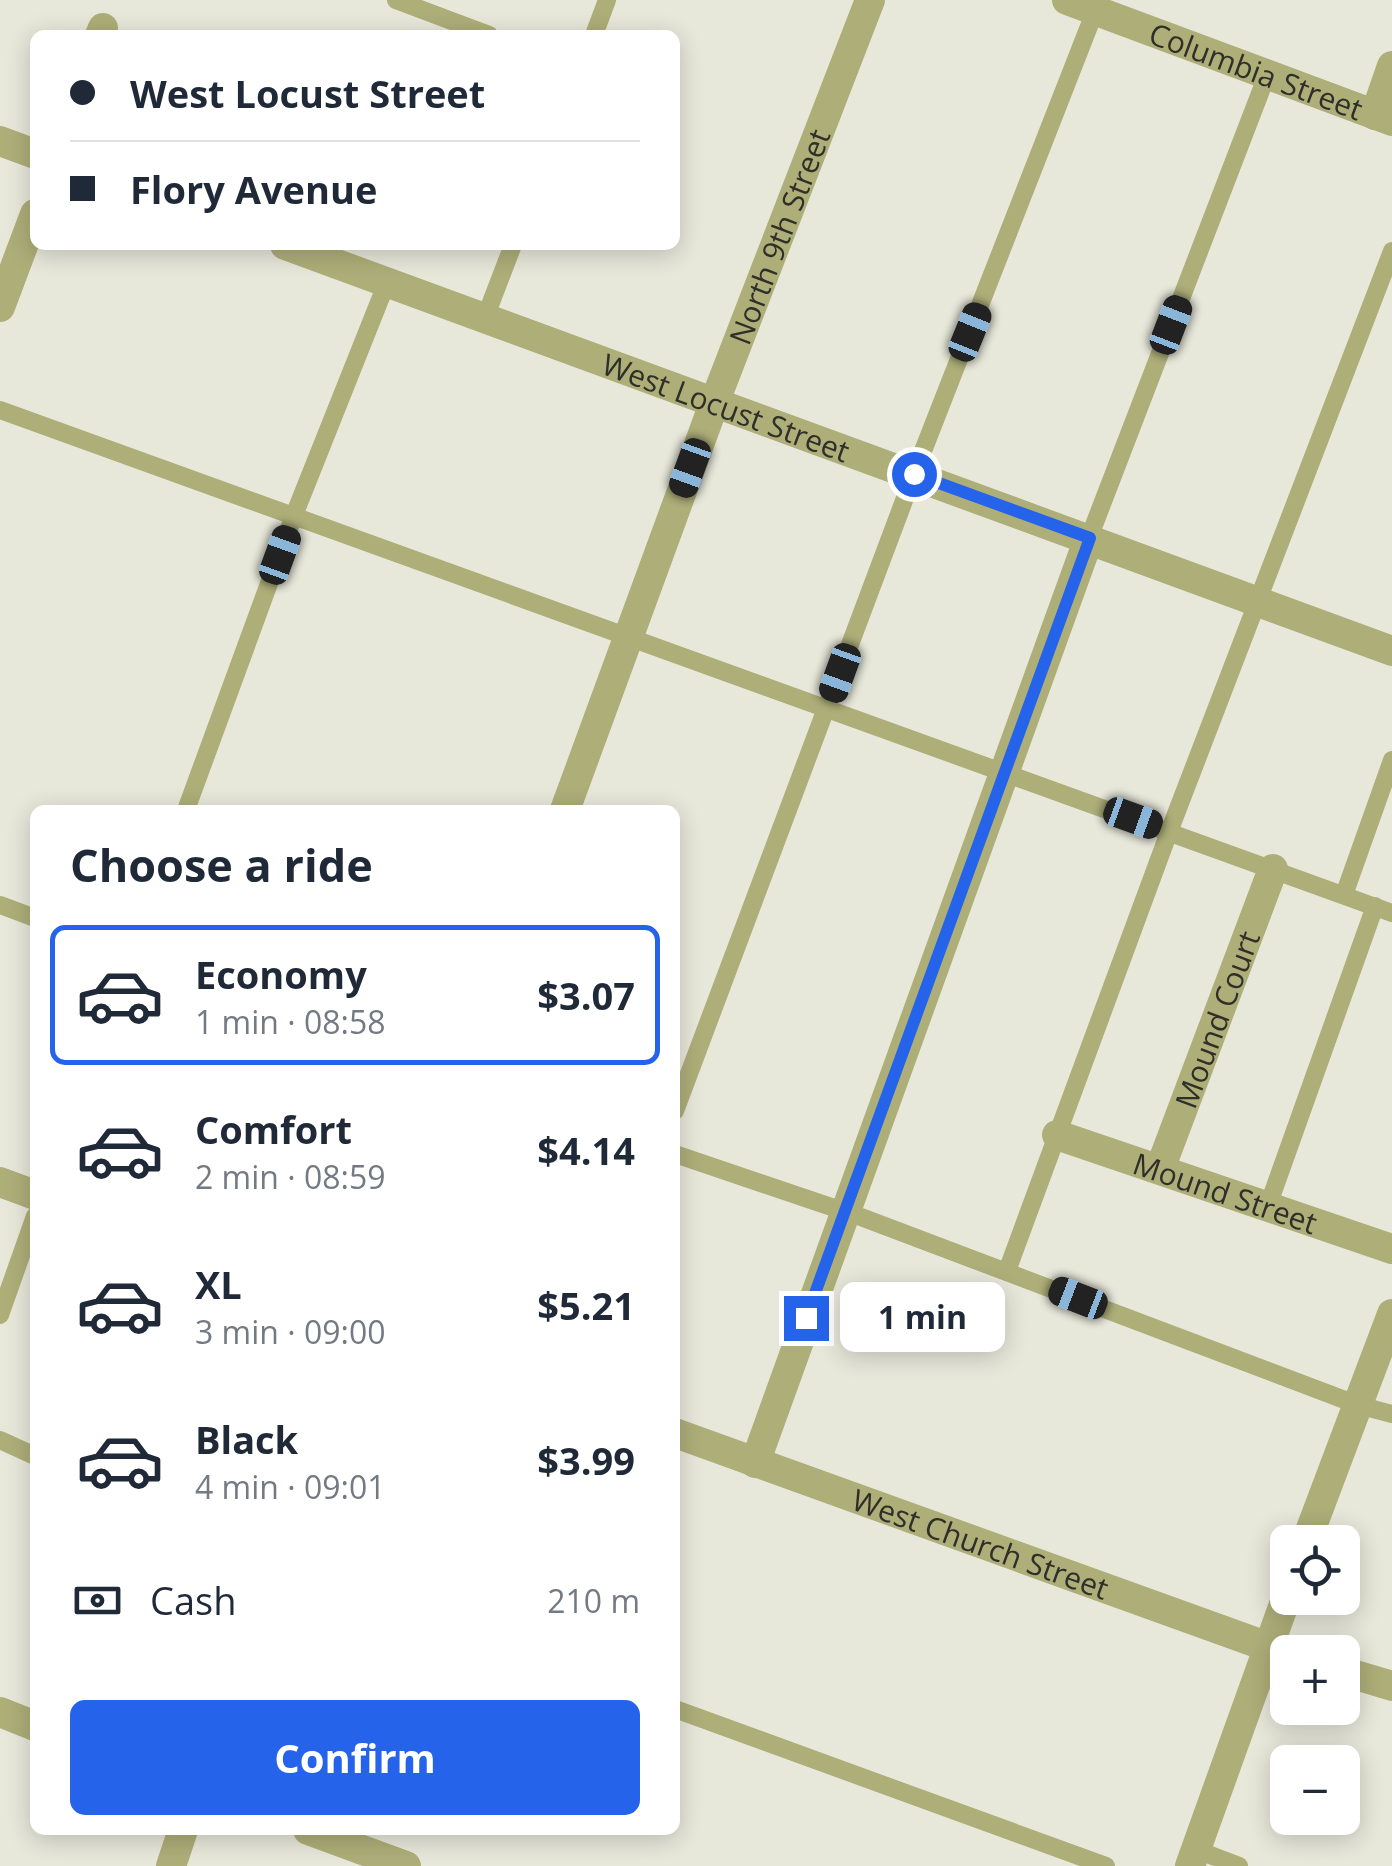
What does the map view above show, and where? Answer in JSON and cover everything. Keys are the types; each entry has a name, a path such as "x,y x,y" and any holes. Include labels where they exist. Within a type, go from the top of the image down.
{"street":[{"name":"North 9th Street","path":"567,805 715,401 870,0"},
{"name":"Columbia Street","path":"1081,5 1384,118"},
{"path":"1384,118 1392,66"},
{"path":"0,141 30,152"},
{"path":"0,307 30,227"},
{"name":"West Locust Street","path":"299,250 1392,651"},
{"path":"755,1462 1090,538"},
{"name":"Mound Court","path":"1160,1169 1273,869"},
{"name":"Mound Street","path":"1057,1135 1392,1249"},
{"path":"0,1182 30,1193"},
{"path":"1312,1525 1392,1314"},
{"name":"West Church Street","path":"680,1435 1270,1648"},
{"path":"1194,1858 1270,1671"},
{"path":"1360,1676 1392,1686"},
{"path":"0,1712 30,1724"},
{"path":"171,1866 181,1835"},
{"path":"322,1835 406,1866"}],"lane":[{"path":"396,0 476,30"},
{"path":"596,30 607,0"},
{"path":"680,1098 914,474 1081,5"},
{"path":"1090,538 1267,74"},
{"path":"485,318 511,250"},
{"path":"1008,1271 1169,832 1392,251"},
{"path":"188,805 293,518 386,282"},
{"path":"0,410 1383,910 1268,1206"},
{"path":"1344,895 1392,760"},
{"path":"0,904 30,916"},
{"path":"680,1156 844,1211 1358,1405 1392,1414"},
{"path":"0,1315 30,1230"},
{"path":"0,1440 30,1454"},
{"path":"680,1711 1106,1866"},
{"path":"1194,1858 1239,1866"}],"route":[{"path":"806,1318 1090,538 914,474"}]}
